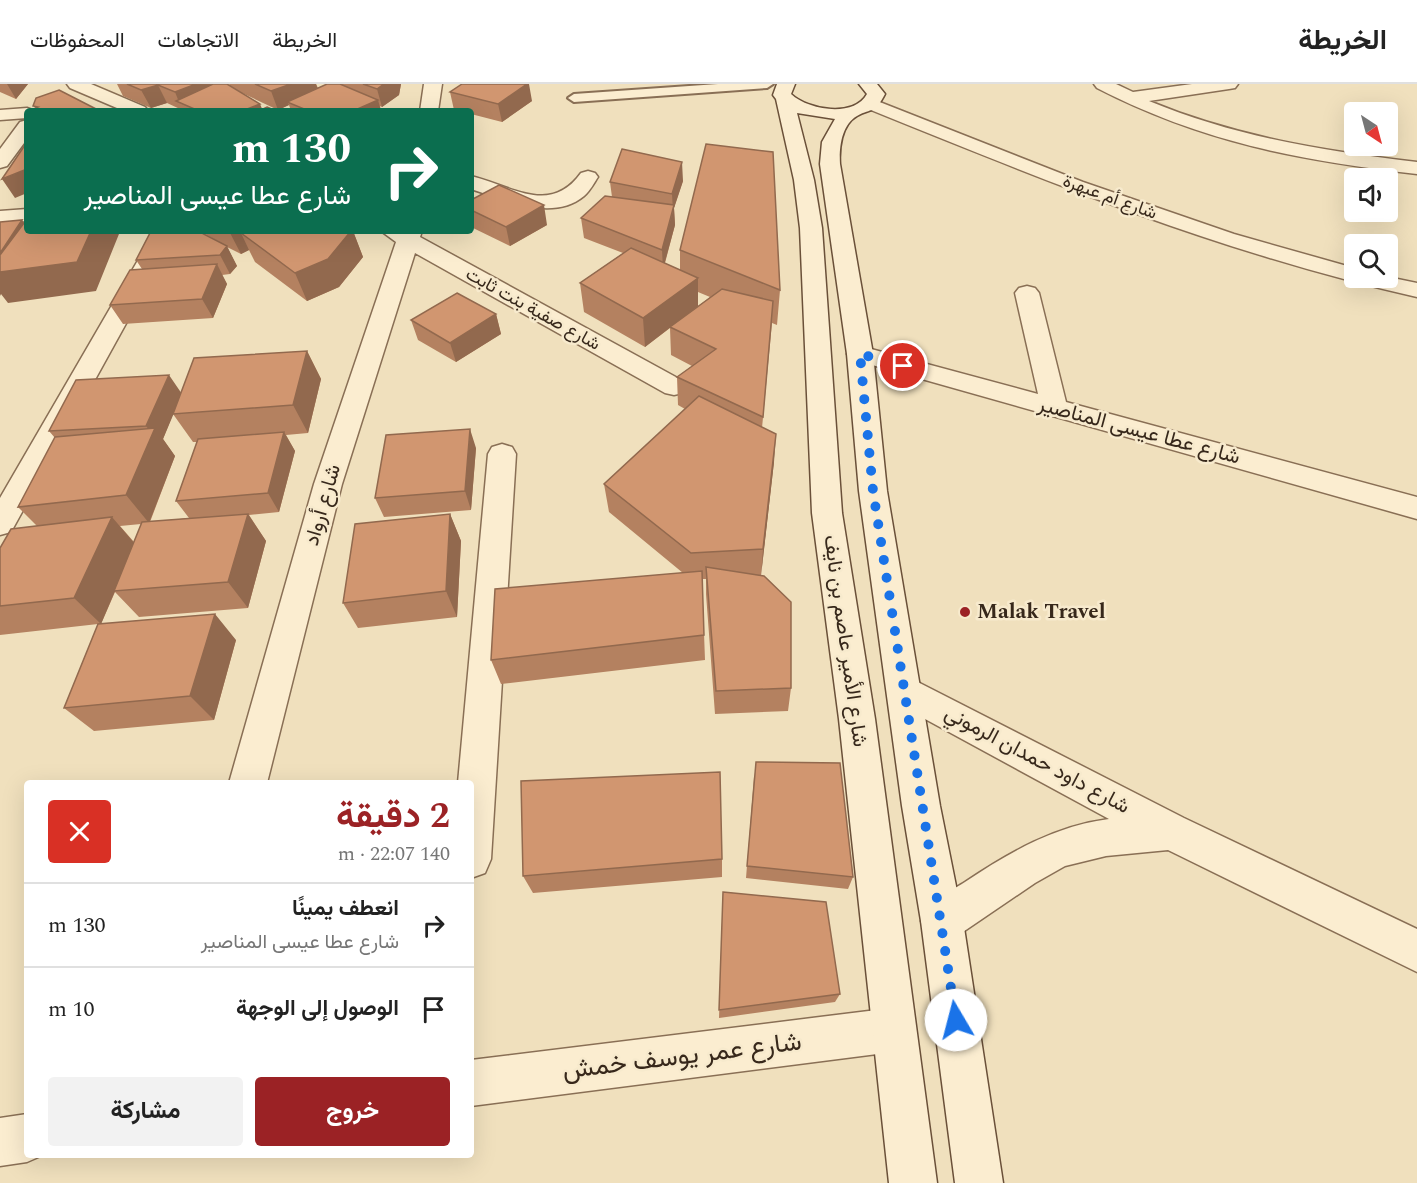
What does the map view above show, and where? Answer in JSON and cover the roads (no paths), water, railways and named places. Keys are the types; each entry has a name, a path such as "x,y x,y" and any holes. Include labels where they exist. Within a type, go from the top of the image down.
{"street":[{"path":"76,84 132,108"},
{"path":"429,108 433,84"},
{"path":"1103,84 1177,119 1230,137 1300,152 1417,168"},
{"path":"1130,98 1229,84"},
{"path":"780,88 800,109 811,112 849,113"},
{"name":"شارع الأمير عاصم بن نايف","path":"780,88 804,180 811,228 827,513 857,719 913,1183"},
{"path":"872,93 849,113 832,134 830,156 860,354 873,491 942,921 980,1183"},
{"name":"شارع أم عبهرة","path":"872,93 1095,178 1225,224 1344,256"},
{"name":"شارع أم عبهرة","path":"872,93 1076,186 1226,239 1344,272"},
{"path":"0,115 24,113"},
{"path":"0,162 24,130"},
{"path":"474,183 513,196 540,202 552,202 577,192 583,187 588,177"},
{"path":"0,217 24,215"},
{"path":"0,524 164,234"},
{"name":"شارع صفية بنت ثابت","path":"404,234 674,387"},
{"name":"شارع أرواد","path":"249,780 328,484 404,234"},
{"path":"1398,269 1417,273"},
{"path":"1398,286 1417,290"},
{"path":"1027,293 1054,407"},
{"name":"شارع عطا عيسى المناصير","path":"860,354 1417,508"},
{"path":"474,820 502,454"},
{"name":"شارع داود حمدان الرموني","path":"904,690 1170,831 1417,951"},
{"name":"شارع داود حمدان الرموني","path":"942,921 1034,862 1068,846 1100,838 1170,831"},
{"name":"شارع عمر يوسف خمش","path":"474,1083 893,1029"},
{"path":"0,1142 24,1138"}],"lane":[{"path":"574,99 780,88"}],"place":[{"name":"Malak Travel","path":"965,612"}]}
